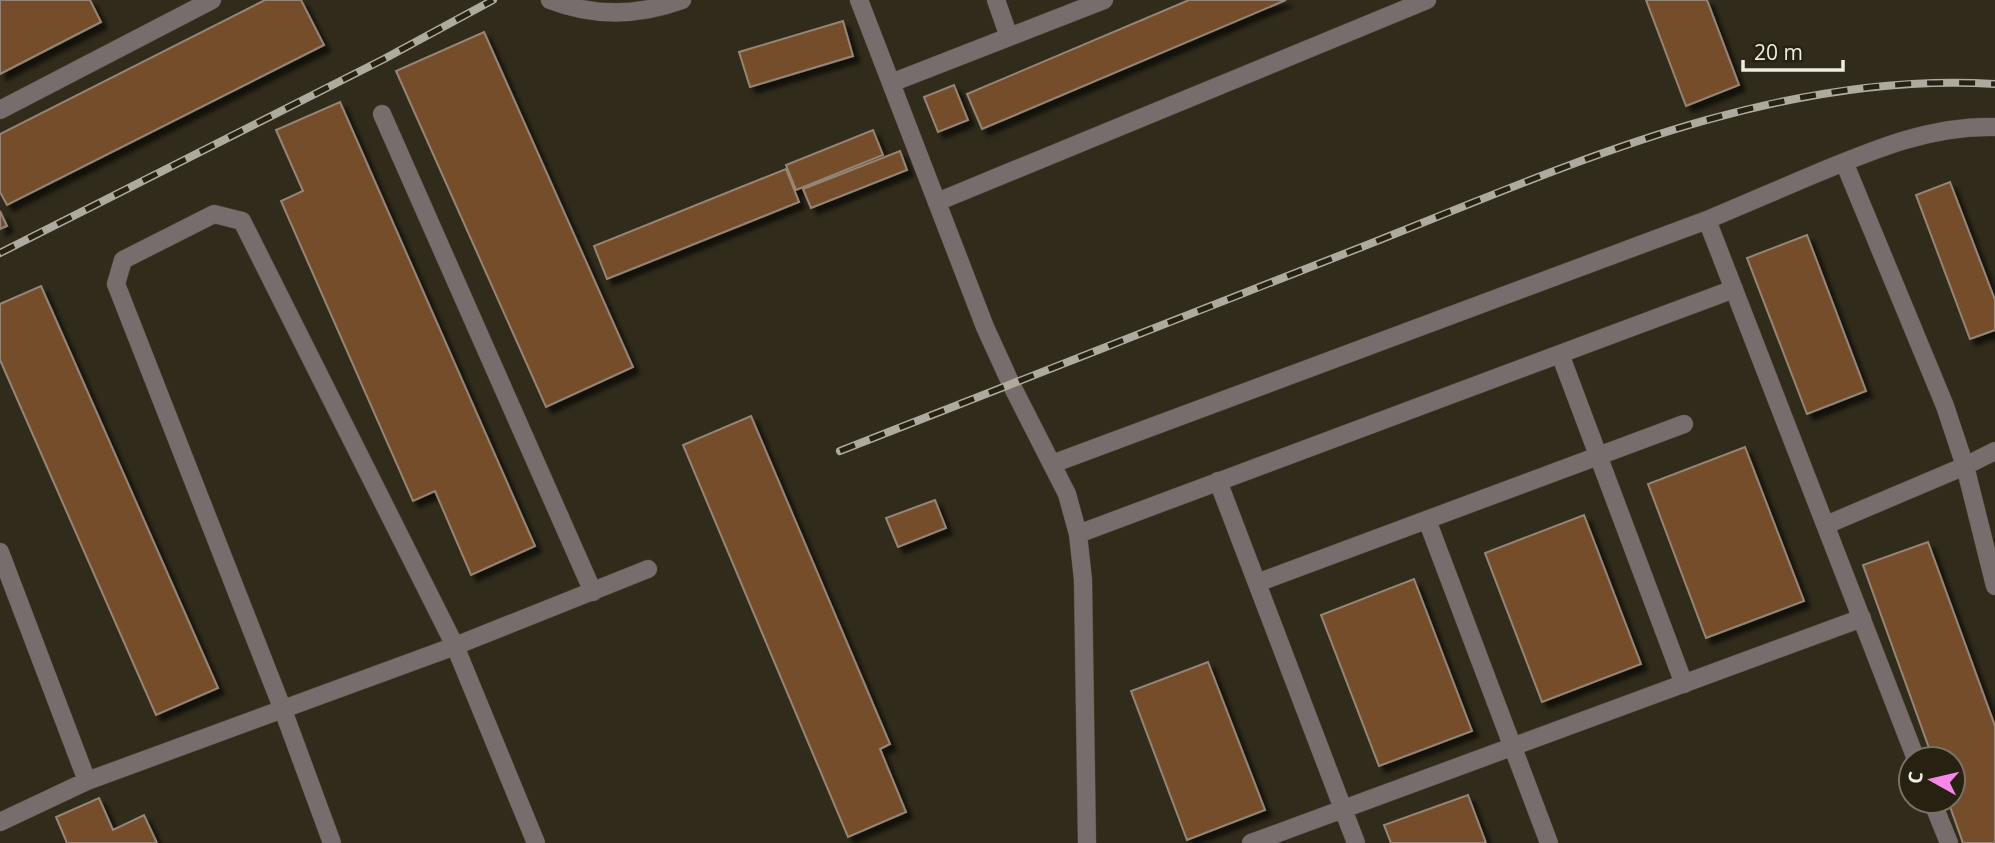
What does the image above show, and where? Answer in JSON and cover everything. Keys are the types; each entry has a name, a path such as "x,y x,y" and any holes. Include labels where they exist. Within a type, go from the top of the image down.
{"lane":[{"path":"0,110 212,0"},
{"path":"550,0 579,10 603,13 631,13 664,7 682,0"},
{"path":"859,0 985,327 1067,494 1078,534 1083,580 1087,843"},
{"path":"996,0 1009,37"},
{"path":"891,83 1104,0"},
{"path":"937,202 1427,0"},
{"path":"382,114 593,592"},
{"path":"1052,464 1707,220 1844,162 1910,138 1995,127"},
{"path":"1844,162 1945,406 1965,466 1995,586"},
{"path":"332,843 283,710 116,284 123,260 214,215 242,221 455,646 536,843"},
{"path":"1707,220 1911,745"},
{"path":"1078,534 1734,289"},
{"path":"1560,354 1684,684"},
{"path":"1257,583 1684,424"},
{"path":"1826,525 1995,451"},
{"path":"1218,481 1356,843"},
{"path":"1427,520 1549,843"},
{"path":"0,552 87,781"},
{"path":"0,822 87,781 455,646 648,569"},
{"path":"1251,843 1862,618"},
{"path":"1938,815 1949,843"}],"building":[{"path":"0,0 90,0 101,22 0,74"},
{"path":"265,0 301,0 324,45 7,205 0,192 0,134"},
{"path":"1189,0 1286,0 982,129 967,94"},
{"path":"1646,0 1707,0 1739,85 1686,106"},
{"path":"843,21 853,56 750,87 739,52"},
{"path":"484,32 633,367 546,407 396,71"},
{"path":"954,85 968,120 938,132 924,97"},
{"path":"340,102 535,546 471,575 435,491 413,501 281,201 303,191 276,130"},
{"path":"873,130 883,155 796,190 786,165"},
{"path":"900,151 907,170 811,208 803,189"},
{"path":"786,169 799,202 607,279 594,246"},
{"path":"1950,182 1995,300 1995,330 1970,339 1916,195"},
{"path":"0,211 7,226 0,229"},
{"path":"1807,235 1866,391 1807,414 1747,258"},
{"path":"41,286 218,688 156,715 0,360 0,304"},
{"path":"751,416 890,744 880,749 906,812 848,837 683,445"},
{"path":"1745,447 1804,601 1706,638 1648,484"},
{"path":"935,500 946,528 898,547 886,518"},
{"path":"1584,515 1641,664 1542,702 1485,553"},
{"path":"1928,542 1995,726 1995,843 1963,843 1953,815 1967,815 1967,745 1928,745 1863,565"},
{"path":"1414,579 1472,731 1379,766 1321,615"},
{"path":"1208,662 1265,810 1187,840 1131,691"},
{"path":"1468,795 1486,843 1391,843 1384,825"},
{"path":"99,798 113,830 144,815 157,843 67,843 56,817"}],"railway":[{"path":"0,253 384,59 493,0"},
{"path":"840,451 1509,188 1667,132 1748,109 1829,93 1912,84 1995,84"}]}
